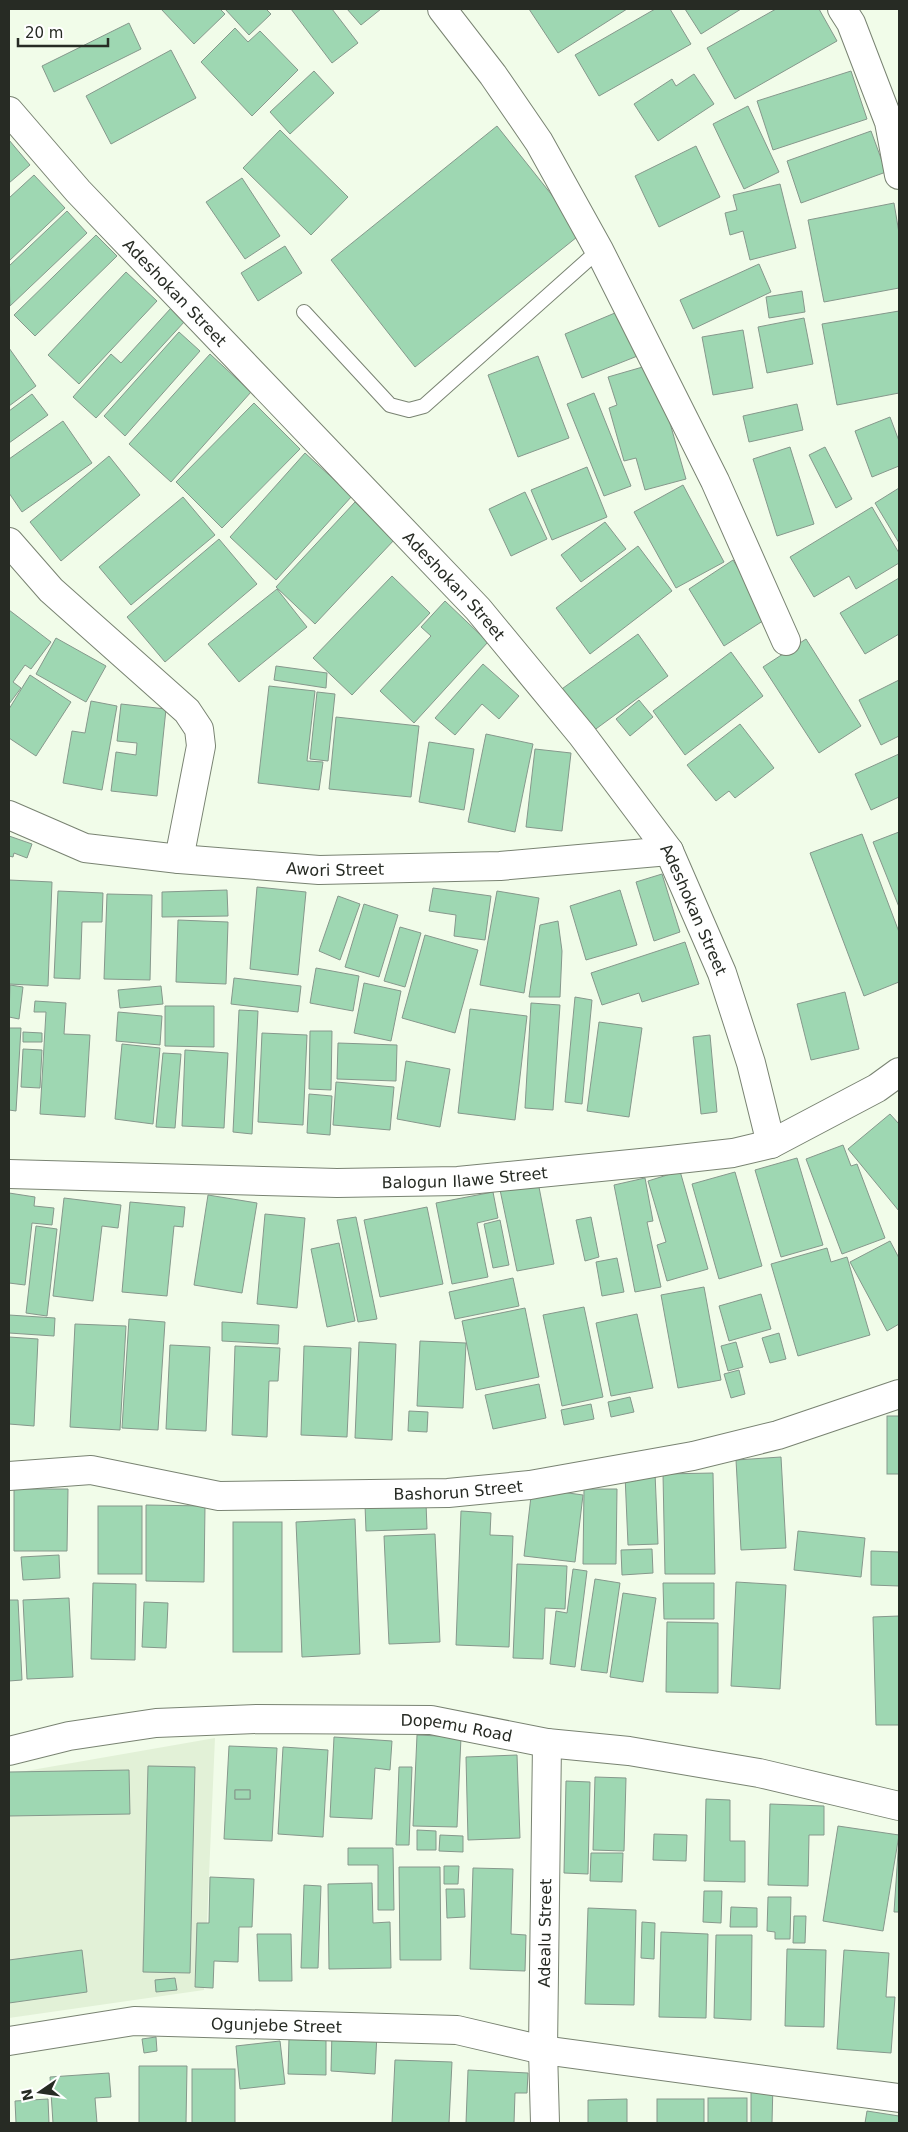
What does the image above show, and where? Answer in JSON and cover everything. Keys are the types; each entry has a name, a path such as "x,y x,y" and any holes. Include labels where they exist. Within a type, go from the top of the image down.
{"street":[{"path":"442,9 493,75 540,142 599,250 715,481 786,641"},
{"path":"842,9 851,23 889,122 899,175"},
{"name":"Adeshokan Street","path":"9,111 78,191 478,609 582,735 669,851 722,973 751,1063 771,1144"},
{"path":"9,542 51,590 187,711 198,729 201,746 179,859"},
{"name":"Awori Street","path":"9,816 85,848 179,859 338,869 500,866 669,851"},
{"name":"Balogun Ilawe Street","path":"9,1174 337,1183 458,1181 733,1153 771,1144 877,1088 899,1072"},
{"name":"Bashorun Street","path":"9,1476 91,1470 219,1496 448,1493 485,1490 530,1485 693,1456 778,1435 899,1394"},
{"name":"Dopemu Road","path":"9,1750 69,1736 156,1723 258,1719 431,1720 547,1743 629,1751 759,1773 899,1806"},
{"name":"Adealu Street","path":"545,2123 543,2050 547,1743"},
{"name":"Ogunjebe Street","path":"9,2041 134,2021 457,2030 543,2050 899,2098"}],"lane":[{"path":"304,312 390,405 409,410 424,406 599,250"}],"shaded area":[{"path":"215,1738 204,1990 9,2018 9,1774"}],"building":[{"path":"161,9 220,9 225,14 194,44"},
{"path":"225,9 266,9 271,14 249,35"},
{"path":"291,9 332,9 358,43 332,63"},
{"path":"347,9 381,9 361,25"},
{"path":"529,9 627,9 558,53"},
{"path":"655,9 670,9 691,44 599,96 575,55"},
{"path":"685,9 741,9 701,34"},
{"path":"776,9 819,9 837,41 735,99 707,48"},
{"path":"129,23 141,49 54,92 42,66"},
{"path":"235,28 248,42 260,31 298,70 252,116 201,62"},
{"path":"171,50 196,98 111,144 86,96"},
{"path":"314,71 334,93 290,134 270,112"},
{"path":"851,71 867,119 773,150 757,101"},
{"path":"694,74 714,104 658,141 634,104 672,79 676,86"},
{"path":"748,106 779,172 744,189 713,124"},
{"path":"497,126 582,233 415,367 331,260"},
{"path":"280,130 348,197 311,235 243,168"},
{"path":"871,131 886,172 801,203 787,161"},
{"path":"9,140 30,165 9,183"},
{"path":"696,146 720,197 659,227 635,176"},
{"path":"34,175 65,208 9,261 9,198"},
{"path":"242,178 280,236 245,259 206,202"},
{"path":"780,184 796,248 750,260 743,231 730,235 725,213 737,210 733,195"},
{"path":"894,203 899,233 899,288 824,302 808,220"},
{"path":"67,211 87,233 10,306 9,266"},
{"path":"96,235 117,256 35,336 14,315"},
{"path":"285,246 302,273 258,301 241,273"},
{"path":"759,264 771,292 693,329 680,300"},
{"path":"126,272 157,301 79,384 48,355"},
{"path":"802,291 805,312 769,318 766,297"},
{"path":"171,308 185,321 96,418 73,397 111,354 121,363"},
{"path":"622,310 640,355 582,378 565,334"},
{"path":"899,311 899,393 837,405 822,324"},
{"path":"804,318 813,364 767,373 758,327"},
{"path":"743,330 753,388 713,395 702,337"},
{"path":"179,332 200,351 125,436 104,416"},
{"path":"9,348 36,386 9,406"},
{"path":"210,354 251,392 171,482 129,444"},
{"path":"538,356 569,438 518,457 488,375"},
{"path":"653,364 686,479 645,490 636,458 624,461 609,408 617,405 608,377"},
{"path":"594,393 631,486 604,496 567,404"},
{"path":"32,394 48,415 9,443 9,411"},
{"path":"254,403 300,449 222,528 176,482"},
{"path":"797,404 803,430 749,442 743,416"},
{"path":"890,417 899,441 899,466 872,477 855,431"},
{"path":"63,421 92,463 22,512 9,493 9,459"},
{"path":"790,447 814,524 777,536 753,459"},
{"path":"825,447 852,499 836,508 809,455"},
{"path":"305,453 352,496 276,580 230,537"},
{"path":"109,456 140,495 61,561 30,522"},
{"path":"587,467 607,517 552,540 531,490"},
{"path":"683,485 724,562 676,588 634,512"},
{"path":"899,488 899,543 875,503"},
{"path":"525,492 547,539 511,556 489,509"},
{"path":"183,497 215,535 131,605 99,567"},
{"path":"355,502 395,539 315,624 276,587"},
{"path":"872,507 899,553 899,563 856,589 849,576 814,597 790,557"},
{"path":"605,522 626,549 581,582 561,555"},
{"path":"219,539 257,584 165,662 127,617"},
{"path":"638,546 672,591 590,654 556,608"},
{"path":"733,560 769,617 724,646 689,589"},
{"path":"392,576 430,613 352,695 313,658"},
{"path":"899,578 899,634 865,654 840,613"},
{"path":"277,589 307,627 239,682 208,644"},
{"path":"445,601 488,642 414,723 380,691 431,636 421,627"},
{"path":"9,610 51,642 31,669 25,665 13,682 21,688 9,704"},
{"path":"638,634 668,676 589,734 559,691"},
{"path":"56,638 106,666 86,702 36,674"},
{"path":"806,639 861,726 819,753 763,667"},
{"path":"731,652 763,696 685,755 653,711"},
{"path":"483,664 519,696 499,719 482,704 455,735 435,718"},
{"path":"276,666 327,673 326,688 274,680"},
{"path":"30,675 71,702 36,756 9,738 9,709"},
{"path":"899,680 899,736 881,745 859,700"},
{"path":"269,686 315,691 307,761 323,762 319,790 258,783"},
{"path":"317,692 335,694 328,761 310,759"},
{"path":"639,700 653,717 630,736 616,719"},
{"path":"91,701 117,706 102,790 63,783 72,731 85,733"},
{"path":"121,704 166,709 157,796 111,791 116,752 136,755 137,743 117,741"},
{"path":"336,717 419,726 411,797 329,789"},
{"path":"740,724 774,768 735,798 729,791 716,801 687,765"},
{"path":"486,734 533,744 515,832 468,822"},
{"path":"429,742 474,749 464,810 419,802"},
{"path":"535,749 571,753 562,831 526,827"},
{"path":"899,754 899,797 871,810 855,774"},
{"path":"899,832 899,907 873,842"},
{"path":"862,834 899,932 899,982 864,996 810,853"},
{"path":"9,836 32,844 27,858 14,853 13,857 9,856"},
{"path":"662,874 680,932 654,941 636,882"},
{"path":"9,880 52,882 48,986 9,984"},
{"path":"257,887 306,892 298,975 250,969"},
{"path":"433,888 491,896 485,940 454,936 456,915 429,911"},
{"path":"227,890 228,916 162,917 162,892"},
{"path":"620,890 637,945 586,960 570,906"},
{"path":"58,891 103,893 102,922 82,922 80,979 54,978"},
{"path":"497,891 539,898 524,993 480,985"},
{"path":"107,894 152,895 150,980 104,979"},
{"path":"338,896 360,904 340,960 319,951"},
{"path":"364,904 398,915 379,977 345,967"},
{"path":"178,920 228,922 226,984 176,982"},
{"path":"558,921 562,951 560,997 529,997 540,925"},
{"path":"400,927 421,933 405,987 384,981"},
{"path":"425,935 478,950 455,1033 402,1018"},
{"path":"685,942 699,984 642,1002 639,993 602,1005 591,973"},
{"path":"316,968 359,976 353,1011 310,1003"},
{"path":"234,978 301,986 298,1012 231,1004"},
{"path":"364,983 401,991 391,1041 354,1033"},
{"path":"10,985 23,987 19,1019 9,1017"},
{"path":"161,986 163,1004 120,1008 118,990"},
{"path":"845,992 859,1049 811,1060 797,1004"},
{"path":"575,997 592,1000 582,1104 565,1102"},
{"path":"35,1001 66,1003 64,1034 90,1035 85,1117 40,1114 46,1012 34,1012"},
{"path":"531,1003 560,1005 553,1110 525,1108"},
{"path":"165,1006 214,1006 214,1047 165,1046"},
{"path":"470,1009 527,1016 515,1120 458,1113"},
{"path":"239,1010 258,1011 252,1134 233,1132"},
{"path":"118,1012 162,1016 160,1045 116,1041"},
{"path":"599,1022 642,1028 629,1117 587,1111"},
{"path":"9,1028 21,1028 16,1111 9,1110"},
{"path":"310,1031 332,1031 331,1090 309,1089"},
{"path":"23,1032 42,1033 42,1042 23,1042"},
{"path":"262,1033 307,1035 303,1125 258,1122"},
{"path":"710,1035 717,1112 701,1114 693,1037"},
{"path":"338,1043 397,1045 396,1081 337,1079"},
{"path":"122,1044 160,1048 153,1124 115,1119"},
{"path":"23,1049 42,1050 40,1088 21,1087"},
{"path":"185,1050 228,1053 224,1128 182,1126"},
{"path":"163,1053 181,1054 175,1128 156,1127"},
{"path":"406,1061 450,1069 440,1127 397,1119"},
{"path":"336,1082 394,1087 390,1130 333,1125"},
{"path":"309,1094 332,1096 330,1135 307,1133"},
{"path":"890,1114 899,1124 899,1211 848,1149"},
{"path":"843,1145 851,1166 857,1164 885,1238 842,1254 806,1159"},
{"path":"797,1158 823,1245 781,1257 755,1170"},
{"path":"680,1171 708,1269 667,1281 657,1245 666,1242 648,1181"},
{"path":"735,1172 762,1266 719,1279 692,1184"},
{"path":"537,1177 554,1264 517,1271 499,1185"},
{"path":"645,1178 653,1221 647,1222 661,1287 635,1292 614,1185"},
{"path":"493,1192 498,1218 477,1223 488,1277 452,1284 436,1203"},
{"path":"9,1193 35,1197 34,1206 54,1208 52,1225 32,1223 25,1285 9,1283"},
{"path":"208,1195 257,1203 242,1293 194,1285"},
{"path":"64,1198 121,1205 118,1228 102,1226 93,1301 53,1296"},
{"path":"130,1202 185,1207 183,1227 174,1226 167,1296 122,1292"},
{"path":"427,1207 443,1284 380,1297 364,1220"},
{"path":"265,1214 305,1218 297,1308 257,1304"},
{"path":"356,1217 377,1319 358,1322 337,1220"},
{"path":"591,1217 599,1257 585,1261 576,1220"},
{"path":"500,1220 509,1265 493,1268 484,1224"},
{"path":"36,1226 57,1229 47,1316 26,1313"},
{"path":"890,1241 899,1258 899,1324 887,1331 850,1262"},
{"path":"339,1243 355,1321 327,1327 311,1249"},
{"path":"827,1248 831,1262 847,1257 870,1335 798,1356 771,1264"},
{"path":"617,1258 624,1292 602,1296 596,1262"},
{"path":"513,1278 519,1306 455,1319 449,1292"},
{"path":"704,1287 721,1380 678,1388 661,1295"},
{"path":"761,1294 771,1329 729,1341 719,1306"},
{"path":"584,1307 603,1397 562,1406 543,1315"},
{"path":"525,1308 539,1377 476,1390 462,1321"},
{"path":"637,1314 653,1388 611,1396 596,1323"},
{"path":"9,1315 55,1318 54,1336 9,1333"},
{"path":"129,1319 165,1322 158,1430 122,1428"},
{"path":"222,1322 279,1325 278,1344 222,1341"},
{"path":"75,1324 126,1326 120,1430 70,1427"},
{"path":"779,1333 786,1359 770,1363 762,1338"},
{"path":"9,1337 38,1339 34,1426 9,1424"},
{"path":"420,1341 466,1343 463,1408 417,1406"},
{"path":"359,1342 396,1344 392,1440 355,1438"},
{"path":"736,1342 743,1367 728,1371 721,1346"},
{"path":"170,1345 210,1347 206,1431 166,1429"},
{"path":"235,1346 280,1348 278,1381 269,1381 267,1437 232,1435"},
{"path":"304,1346 351,1348 347,1437 301,1435"},
{"path":"739,1370 745,1394 731,1398 724,1374"},
{"path":"539,1384 546,1418 493,1429 485,1395"},
{"path":"630,1397 634,1412 611,1417 608,1402"},
{"path":"591,1404 594,1419 564,1425 561,1410"},
{"path":"409,1411 428,1412 427,1432 408,1431"},
{"path":"887,1416 899,1416 899,1474 887,1474"},
{"path":"781,1457 786,1548 741,1550 736,1460"},
{"path":"655,1473 658,1544 628,1545 625,1475"},
{"path":"713,1473 715,1574 665,1574 663,1474"},
{"path":"532,1488 583,1495 575,1562 524,1556"},
{"path":"14,1489 68,1489 67,1551 14,1551"},
{"path":"584,1489 617,1489 616,1564 583,1564"},
{"path":"426,1503 427,1529 366,1531 365,1505"},
{"path":"146,1505 205,1506 204,1582 146,1581"},
{"path":"98,1506 142,1506 142,1574 98,1574"},
{"path":"461,1511 491,1513 490,1535 513,1536 509,1647 456,1645"},
{"path":"355,1519 360,1654 302,1657 296,1522"},
{"path":"233,1522 282,1522 282,1652 233,1652"},
{"path":"798,1531 865,1538 861,1577 794,1570"},
{"path":"435,1534 440,1642 389,1644 384,1536"},
{"path":"652,1549 653,1573 622,1575 621,1550"},
{"path":"871,1551 899,1552 899,1586 871,1585"},
{"path":"59,1555 60,1578 23,1580 21,1557"},
{"path":"517,1564 567,1566 565,1609 545,1608 543,1659 513,1658"},
{"path":"573,1569 587,1571 575,1667 550,1664 556,1611 567,1613"},
{"path":"595,1579 620,1583 607,1673 581,1670"},
{"path":"736,1582 786,1585 780,1689 731,1686"},
{"path":"93,1583 136,1584 135,1660 91,1659"},
{"path":"663,1583 714,1583 714,1619 664,1619"},
{"path":"623,1593 656,1598 643,1682 610,1677"},
{"path":"69,1598 73,1677 27,1679 23,1600"},
{"path":"9,1600 18,1600 22,1680 9,1681"},
{"path":"144,1602 168,1603 166,1648 142,1647"},
{"path":"899,1616 899,1725 876,1725 873,1617"},
{"path":"667,1622 718,1623 718,1693 666,1692"},
{"path":"417,1735 461,1737 457,1827 413,1826"},
{"path":"334,1737 392,1741 390,1770 375,1768 372,1819 330,1817"},
{"path":"229,1746 277,1748 272,1841 224,1839","holes":["235,1790 250,1790 250,1799 235,1799"]},
{"path":"283,1747 328,1750 323,1837 278,1834"},
{"path":"517,1755 520,1838 468,1840 466,1757"},
{"path":"148,1766 195,1767 190,1973 143,1972"},
{"path":"399,1767 412,1767 409,1845 396,1845"},
{"path":"129,1770 130,1814 9,1816 9,1772"},
{"path":"595,1777 626,1778 624,1851 593,1850"},
{"path":"566,1781 590,1782 588,1874 564,1873"},
{"path":"235,1790 250,1790 250,1799 235,1799"},
{"path":"706,1799 730,1800 730,1841 745,1841 745,1882 704,1881"},
{"path":"770,1804 824,1806 824,1835 809,1835 808,1886 768,1885"},
{"path":"838,1826 899,1835 883,1931 823,1921"},
{"path":"417,1830 436,1831 436,1850 417,1850"},
{"path":"654,1834 687,1835 686,1861 653,1860"},
{"path":"440,1835 463,1836 463,1852 439,1851"},
{"path":"899,1838 899,1912 894,1912"},
{"path":"348,1848 393,1848 394,1910 378,1910 378,1865 348,1865"},
{"path":"591,1853 623,1853 622,1882 590,1881"},
{"path":"444,1866 459,1866 458,1884 444,1884"},
{"path":"399,1867 440,1867 441,1960 400,1960"},
{"path":"473,1868 513,1869 511,1934 526,1935 525,1971 470,1969"},
{"path":"210,1877 254,1879 252,1927 239,1927 238,1962 214,1961 213,1988 195,1987 197,1923 209,1923"},
{"path":"372,1883 373,1923 390,1922 391,1968 329,1969 328,1884"},
{"path":"304,1885 321,1886 318,1968 301,1968"},
{"path":"446,1889 464,1889 465,1917 447,1918"},
{"path":"704,1891 722,1891 721,1923 703,1922"},
{"path":"768,1897 791,1897 790,1939 775,1939 775,1932 767,1931"},
{"path":"731,1907 757,1908 757,1927 730,1927"},
{"path":"588,1908 636,1910 634,2005 585,2004"},
{"path":"794,1916 806,1916 805,1943 793,1943"},
{"path":"642,1922 655,1923 654,1959 641,1958"},
{"path":"661,1932 708,1934 706,2018 659,2017"},
{"path":"257,1934 291,1934 292,1981 259,1981"},
{"path":"716,1935 752,1935 751,2020 714,2018"},
{"path":"787,1949 826,1950 824,2027 785,2026"},
{"path":"82,1950 87,1992 9,2003 9,1960"},
{"path":"844,1950 889,1953 886,1997 895,1997 891,2053 837,2049"},
{"path":"175,1978 177,1990 156,1992 155,1980"},
{"path":"332,2031 377,2033 375,2074 331,2071"},
{"path":"156,2037 157,2051 144,2053 142,2039"},
{"path":"289,2038 326,2038 326,2075 288,2074"},
{"path":"280,2041 285,2084 240,2089 236,2046"},
{"path":"395,2060 452,2062 449,2123 392,2123"},
{"path":"139,2066 187,2066 186,2123 139,2123"},
{"path":"192,2069 235,2069 235,2123 192,2123"},
{"path":"468,2070 528,2073 527,2093 515,2093 514,2123 466,2123"},
{"path":"109,2073 111,2097 95,2098 97,2123 53,2123 50,2077"},
{"path":"751,2083 773,2083 772,2123 751,2123"},
{"path":"708,2098 747,2098 747,2123 708,2123"},
{"path":"48,2099 49,2123 16,2123 15,2101"},
{"path":"627,2099 627,2123 588,2123 588,2100"},
{"path":"657,2099 704,2099 704,2123 657,2123"},
{"path":"867,2111 899,2116 899,2123 865,2123"}]}
